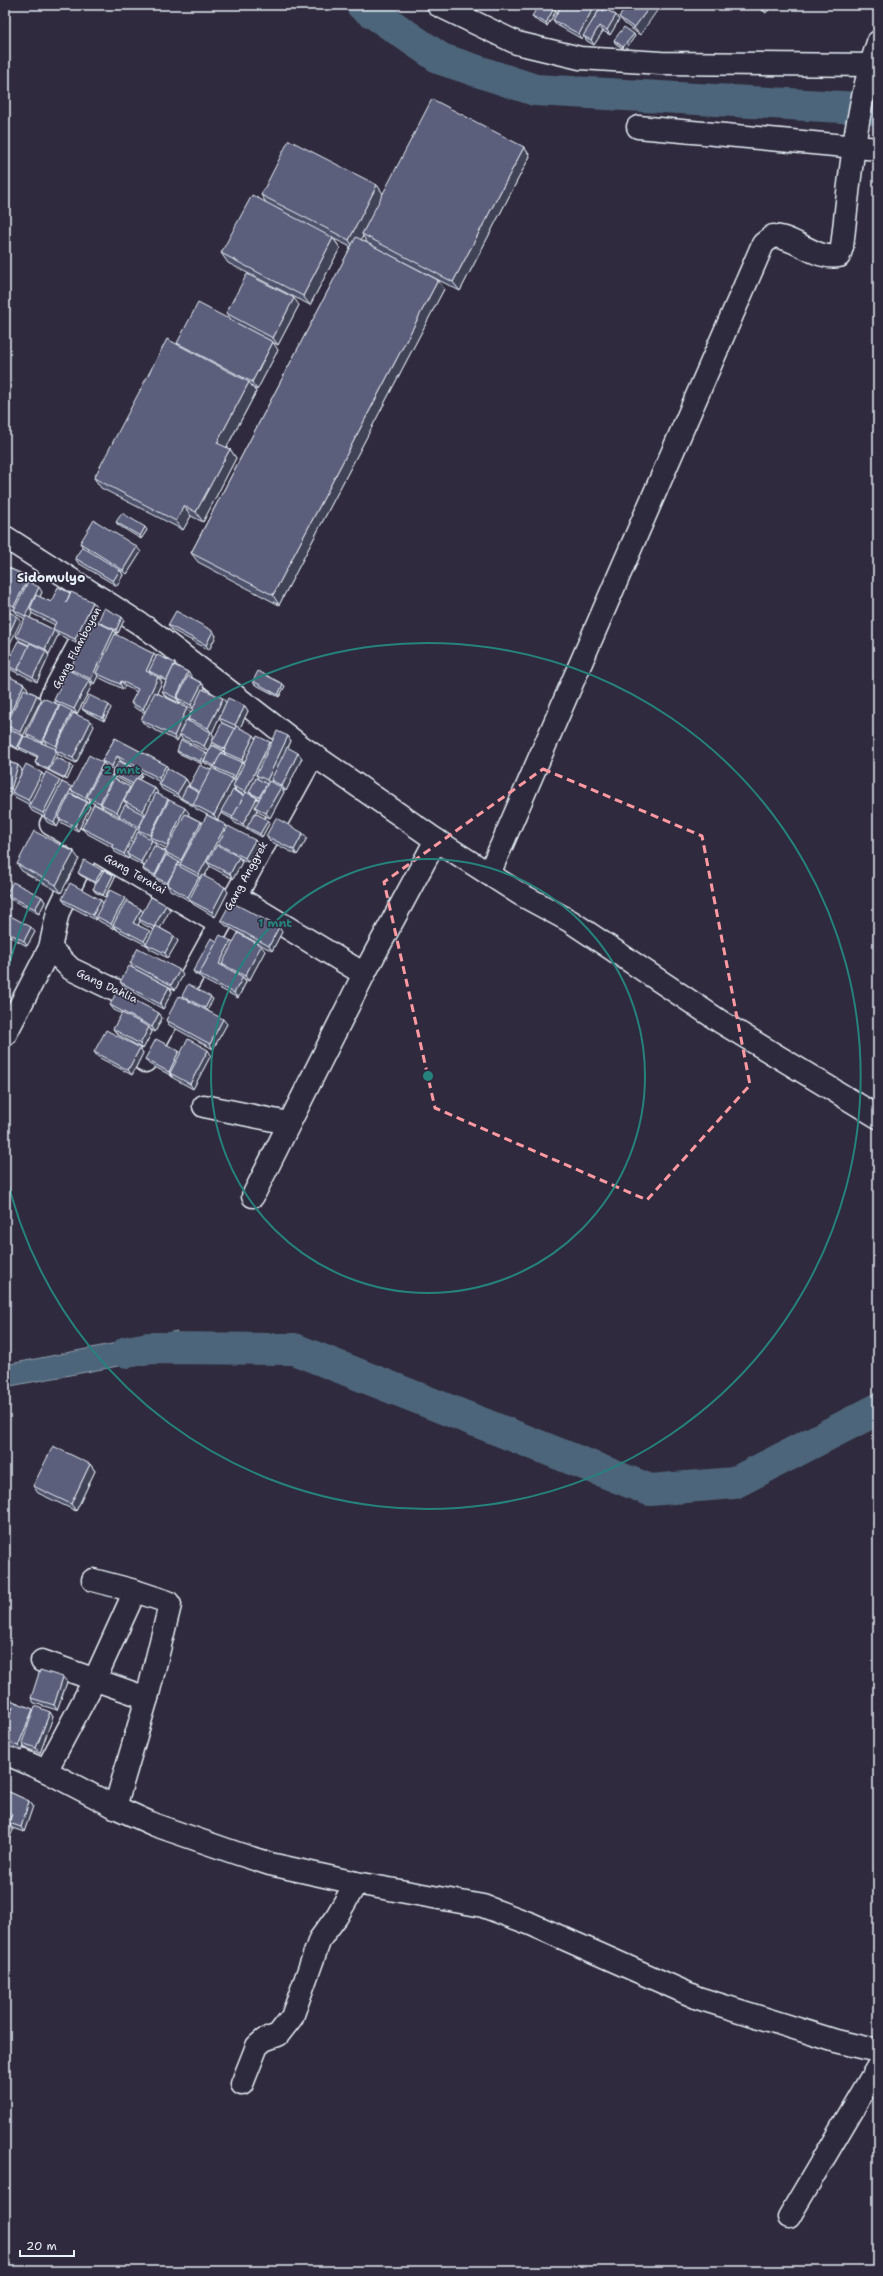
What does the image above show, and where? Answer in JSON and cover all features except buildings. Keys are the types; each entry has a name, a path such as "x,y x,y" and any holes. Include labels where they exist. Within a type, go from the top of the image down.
{"street":[{"path":"438,5 458,16 517,43 580,58 661,64 874,65"},
{"path":"489,874 763,244 773,236 783,236 828,258 839,256 842,247 854,139 862,94 874,65 878,42"},
{"path":"638,127 854,139 878,149"},
{"path":"5,537 148,629 313,754 436,840 489,874 570,921 693,1004 878,1116"},
{"name":"Gang Flamboyan","path":"51,697 103,600"},
{"name":"Gang Anggrek","path":"145,1061 313,754"},
{"path":"142,780 218,822 226,819 265,843"},
{"name":"Gang Teratai","path":"51,824 220,924"},
{"path":"253,1196 288,1123 364,974 436,840"},
{"path":"5,1035 50,948 58,912 89,847"},
{"path":"235,896 364,974"},
{"name":"Gang Dahlia","path":"50,948 71,969 169,1016"},
{"path":"204,1106 288,1123"},
{"path":"94,1580 135,1591 168,1602 170,1605 147,1698 115,1807"},
{"path":"46,1772 95,1679 135,1591"},
{"path":"42,1661 147,1698"},
{"path":"5,1754 46,1772 115,1807 155,1825 270,1864 356,1883 483,1906 531,1924 698,1998 836,2041 878,2051"},
{"path":"242,2084 257,2046 264,2040 278,2035 292,2017 320,1939 337,1916 356,1883"},
{"path":"789,2217 878,2066"}],"highlighted area":[{"path":"543,769 702,836 750,1085 647,1200 435,1108 384,882"}],"water":[{"path":"177,1331 169,1353 135,1363 5,1387 5,1365"}],"waterway":[{"path":"362,5 441,59 535,90 878,109"},
{"path":"127,1352 149,1348 294,1349 650,1490 734,1483 878,1409"}],"district":[{"name":"Sidomulyo","path":"51,577"}]}
